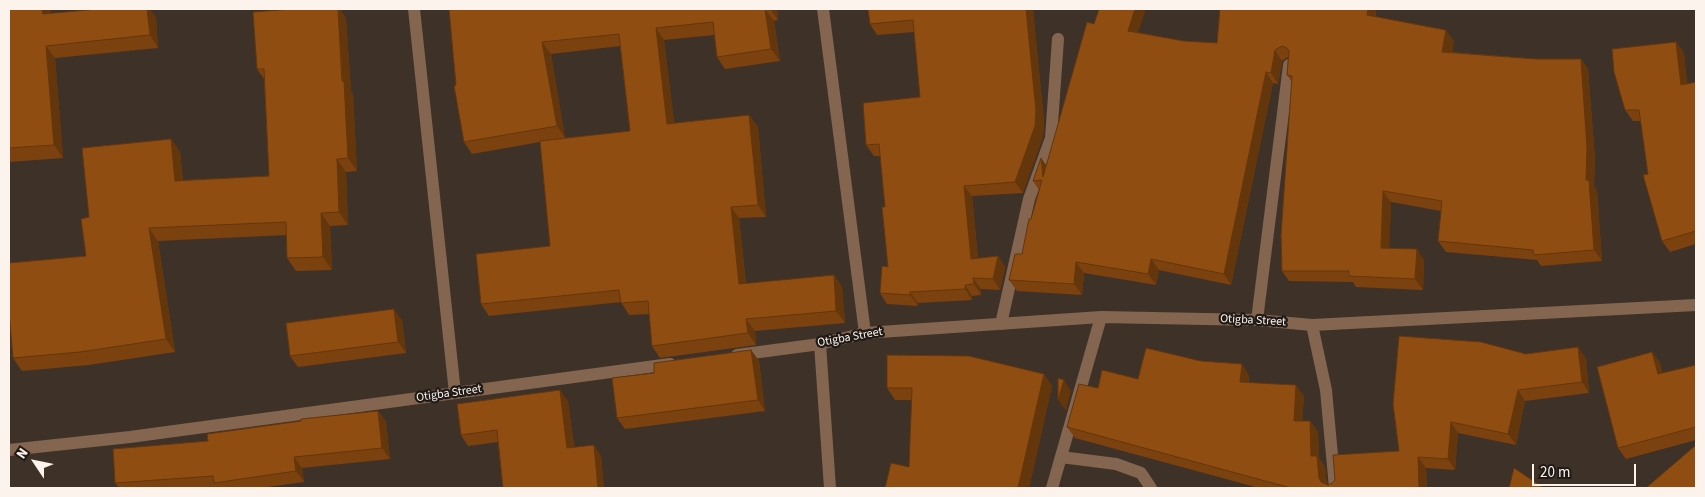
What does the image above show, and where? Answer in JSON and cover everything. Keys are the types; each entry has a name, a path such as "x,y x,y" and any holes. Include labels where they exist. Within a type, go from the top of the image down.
{"street":[{"path":"414,9 455,393"},
{"path":"823,9 865,333"},
{"path":"1001,324 1029,199 1051,138 1058,38"},
{"path":"1257,320 1289,65"},
{"name":"Otigba Street","path":"726,357 820,344 865,333 1101,317 1257,320 1312,325 1696,305"},
{"path":"1052,488 1101,317"},
{"path":"1312,325 1326,390 1335,488"},
{"path":"820,344 830,488"},
{"name":"Otigba Street","path":"9,450 130,437 679,363"},
{"path":"1061,457 1116,464 1141,473 1151,488"}],"building":[{"path":"9,9 42,9 43,14 98,9 147,9 150,35 46,46 54,145 9,148"},
{"path":"292,9 338,9 348,158 337,159 339,212 321,213 323,257 287,258 286,222 149,228 166,339 80,352 13,358 9,311 9,263 86,256 81,219 89,217 82,148 171,139 175,181 269,176 264,69 257,69 253,12"},
{"path":"449,9 765,9 771,49 717,57 713,22 656,28 667,124 749,115 758,205 731,207 739,284 834,275 836,311 746,319 748,333 652,346 648,301 621,303 619,290 481,304 476,254 550,246 540,141 630,131 619,34 542,42 557,126 464,142 454,86 456,85"},
{"path":"868,9 1026,9 1036,111 1035,126 1015,182 964,186 971,259 998,256 993,279 973,278 974,284 965,285 965,289 910,292 910,295 880,293 882,266 888,267 882,207 885,207 879,144 866,145 863,103 920,97 913,20 870,24"},
{"path":"1099,9 1135,9 1128,31 1184,41 1217,43 1220,9 1368,9 1367,15 1446,30 1442,52 1536,59 1581,59 1587,148 1586,180 1589,180 1594,250 1534,255 1533,250 1438,241 1442,201 1383,191 1381,248 1417,249 1415,279 1349,276 1349,271 1282,271 1281,235 1292,76 1287,75 1289,51 1282,46 1275,50 1271,73 1266,72 1224,274 1151,259 1148,274 1076,262 1074,284 1009,280 1015,254 1022,254 1029,219 1031,219 1042,180 1033,181 1041,158 1043,177 1087,22 1094,24"},
{"path":"1676,42 1681,85 1696,82 1696,231 1662,241 1643,175 1648,174 1639,110 1625,110 1614,72 1612,49"},
{"path":"394,309 398,342 290,356 286,323"},
{"path":"1399,336 1481,342 1526,354 1578,347 1582,382 1518,390 1508,434 1451,422 1448,459 1418,457 1419,488 1291,488 1067,427 1079,384 1098,388 1102,370 1138,379 1146,348 1201,361 1242,364 1240,382 1296,385 1294,421 1310,421 1311,456 1317,456 1319,478 1321,482 1328,485 1335,480 1333,455 1399,451 1393,404"},
{"path":"751,350 758,400 617,418 612,378 654,373 654,363"},
{"path":"1652,352 1658,374 1696,365 1696,427 1618,448 1597,367"},
{"path":"887,355 969,356 1044,374 1018,488 885,488 891,463 909,467 912,388 887,388"},
{"path":"1058,378 1064,380 1058,400"},
{"path":"560,390 567,448 594,445 598,488 503,488 497,430 461,435 457,404"},
{"path":"378,411 382,448 294,457 296,471 214,483 213,476 115,483 113,449 208,441 207,434 301,421 301,419"},
{"path":"1696,445 1696,488 1647,487"},
{"path":"1514,468 1544,488 1509,488"}]}
